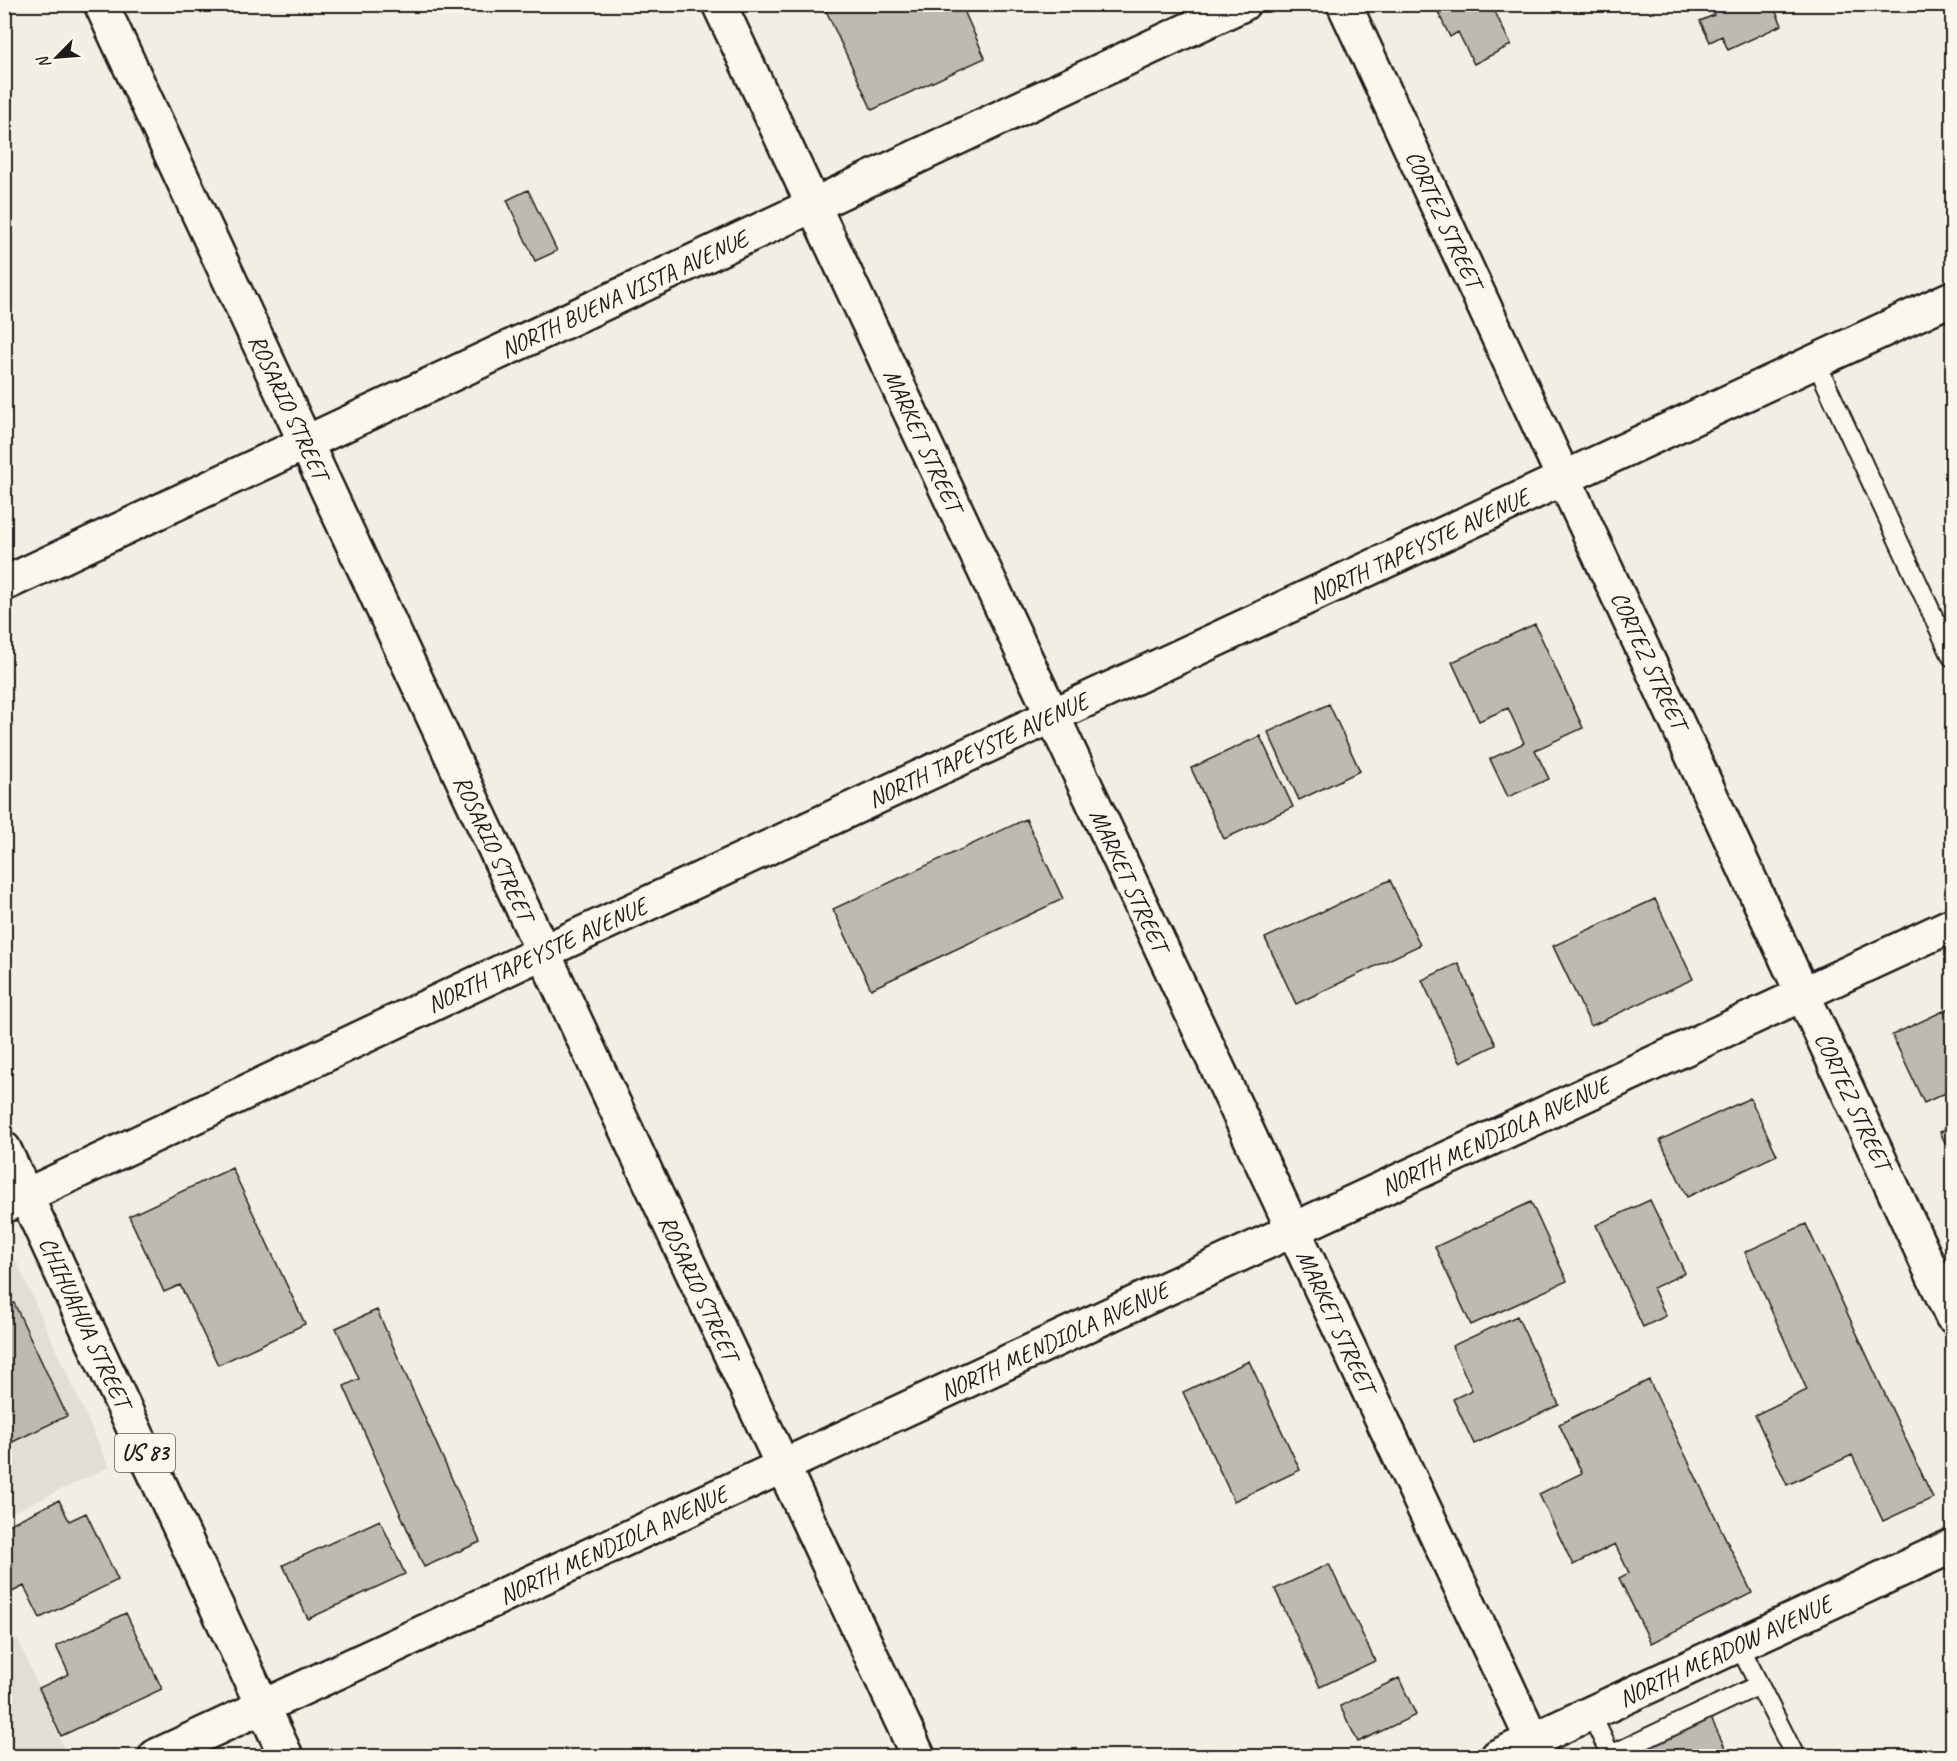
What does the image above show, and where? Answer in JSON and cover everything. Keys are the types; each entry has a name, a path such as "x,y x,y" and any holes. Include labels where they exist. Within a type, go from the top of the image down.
{"street":[{"name":"ROSARIO STREET","path":"101,4 918,1756"},
{"name":"MARKET STREET","path":"718,4 1536,1749"},
{"name":"NORTH BUENA VISTA AVENUE","path":"4,584 1244,4"},
{"name":"CORTEZ STREET","path":"1344,4 1953,1316"},
{"name":"NORTH TAPEYSTE AVENUE","path":"15,1201 543,952 1953,298"},
{"name":"NORTH MENDIOLA AVENUE","path":"156,1756 1953,925"},
{"name":"CHIHUAHUA STREET","path":"4,1149 15,1201 286,1756"},
{"name":"NORTH MEADOW AVENUE","path":"1498,1756 1536,1749 1591,1714 1953,1546"}],"lane":[{"path":"1816,362 1953,657"},
{"path":"1739,1645 1793,1756"},
{"path":"1591,1714 1611,1756 1759,1685"}],"shaded area":[{"path":"7,1258 10,1263 16,1260 109,1467 5,1516 4,1260"},
{"path":"18,1639 65,1751 54,1756 5,1756 5,1646"}],"building":[{"path":"823,4 961,4 985,58 872,110"},
{"path":"1434,4 1491,4 1511,45 1474,64 1458,32 1450,37"},
{"path":"1709,4 1772,4 1782,25 1728,50 1722,36 1710,42 1700,21 1714,15"},
{"path":"528,190 557,251 535,261 507,200"},
{"path":"1535,624 1583,728 1535,750 1549,779 1508,797 1490,759 1524,743 1508,708 1479,721 1452,662"},
{"path":"1329,704 1360,771 1299,800 1268,732"},
{"path":"1260,736 1293,807 1224,839 1191,768"},
{"path":"1026,819 1063,899 871,989 833,909"},
{"path":"1390,880 1420,945 1296,1004 1265,938"},
{"path":"1655,899 1693,979 1591,1026 1553,946"},
{"path":"1458,963 1496,1045 1460,1062 1422,980"},
{"path":"1952,1007 1952,1090 1924,1103 1892,1035"},
{"path":"1750,1098 1777,1155 1687,1197 1660,1140"},
{"path":"1952,1126 1952,1157 1940,1132"},
{"path":"232,1168 305,1324 218,1365 180,1285 164,1292 129,1216"},
{"path":"1650,1200 1685,1273 1653,1288 1666,1316 1643,1327 1596,1225"},
{"path":"1531,1202 1567,1281 1471,1325 1435,1247"},
{"path":"1806,1224 1933,1498 1883,1521 1852,1455 1787,1485 1755,1415 1807,1390 1745,1252"},
{"path":"14,1303 67,1416 4,1446 4,1307"},
{"path":"377,1310 480,1542 424,1567 344,1386 359,1379 336,1328"},
{"path":"1517,1316 1559,1405 1474,1444 1453,1399 1472,1390 1452,1346"},
{"path":"1249,1361 1300,1470 1234,1501 1183,1392"},
{"path":"1649,1380 1752,1593 1651,1643 1619,1578 1629,1573 1615,1544 1573,1565 1539,1494 1582,1473 1559,1424"},
{"path":"59,1500 69,1521 86,1513 118,1580 40,1618 24,1586 4,1596 4,1527"},
{"path":"380,1520 405,1574 308,1619 283,1565"},
{"path":"1329,1564 1375,1661 1320,1687 1275,1589"},
{"path":"126,1613 162,1689 61,1736 39,1688 69,1674 56,1646"},
{"path":"1399,1678 1416,1715 1358,1742 1340,1706"},
{"path":"1711,1718 1728,1754 1637,1756 1635,1753"}]}
